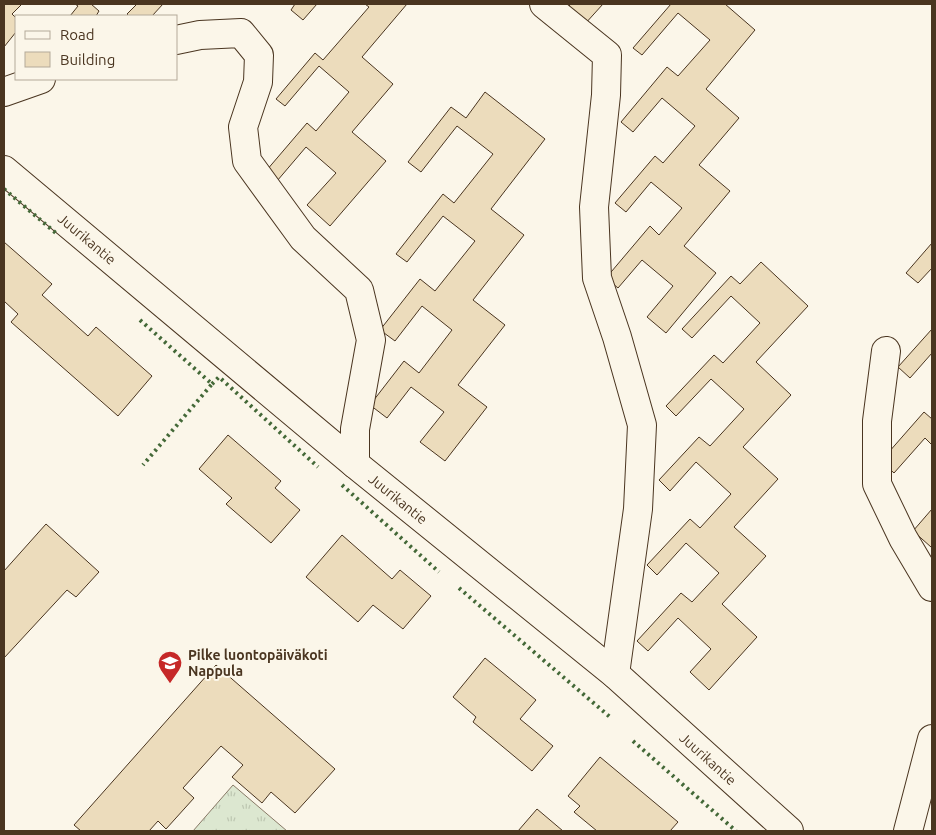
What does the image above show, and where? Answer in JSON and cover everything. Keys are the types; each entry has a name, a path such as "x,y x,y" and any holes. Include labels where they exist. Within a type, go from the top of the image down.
{"street":[{"path":"544,4 607,55 606,95 594,207 597,278 617,337 642,425 638,509 615,674"},
{"path":"178,40 200,35 241,33 259,55 258,82 243,127 247,161 303,238 360,290 371,340 355,429 355,464"},
{"path":"4,92 38,80"},
{"name":"Juurikantie","path":"4,170 355,464 615,674 789,831"},
{"path":"886,351 877,422 877,484 903,538 932,587"},
{"path":"908,831 932,739"}],"green space":[{"path":"233,785 287,831 193,831"}],"building":[{"path":"4,4 22,4 12,14 15,17 15,33 4,47"},
{"path":"75,4 91,4 99,11 97,15 71,15 78,6"},
{"path":"137,4 163,4 153,15 127,14"},
{"path":"295,4 317,4 303,20 291,10"},
{"path":"365,4 407,4 362,57 393,84 352,132 386,161 330,226 307,205 336,173 306,147 277,181 266,171 307,123 316,131 349,92 319,66 285,106 276,99 315,53 323,60 369,7"},
{"path":"571,4 603,4 584,25 567,8"},
{"path":"671,4 725,4 755,30 706,89 739,118 699,165 730,191 684,246 716,273 666,333 647,317 673,286 642,260 618,288 606,278 650,226 659,235 682,208 651,182 626,212 615,203 655,156 663,163 695,126 662,98 633,132 621,122 667,67 678,76 710,40 678,13 642,55 633,48"},
{"path":"485,92 545,139 491,209 524,235 473,300 505,325 458,385 487,407 445,461 420,442 444,412 411,387 387,418 370,405 404,361 419,373 452,330 422,306 395,341 380,330 420,279 435,291 475,241 443,216 407,262 396,254 443,194 454,203 493,154 457,126 421,172 408,162 451,107 466,118"},
{"path":"4,242 52,284 42,295 88,336 96,327 152,376 118,416 11,322 18,314 4,301"},
{"path":"932,243 932,268 918,283 906,273"},
{"path":"761,262 808,306 756,362 791,395 743,447 778,479 734,527 766,556 722,604 757,637 709,690 690,672 711,649 678,618 648,651 637,641 681,593 692,602 719,573 686,543 657,575 647,565 690,519 700,528 731,494 696,462 670,491 659,480 699,437 710,446 744,409 711,379 676,416 666,406 714,355 723,363 760,323 731,296 692,338 682,329 731,276 740,284"},
{"path":"932,329 932,353 910,378 898,367"},
{"path":"924,412 932,419 932,445 925,438 894,473 881,461"},
{"path":"228,435 281,481 275,488 300,510 271,543 226,504 232,498 199,469"},
{"path":"932,509 932,546 931,547 913,531"},
{"path":"46,524 99,572 76,597 67,590 4,658 4,571"},
{"path":"342,535 392,579 400,570 431,596 403,629 373,605 358,622 306,577"},
{"path":"485,658 536,700 520,719 553,746 532,771 473,722 476,717 453,697"},
{"path":"216,665 335,769 295,813 271,792 262,803 232,777 243,765 221,746 183,788 194,798 166,829 158,821 149,831 81,831 74,825"},
{"path":"600,757 678,822 670,831 597,831 574,812 580,806 568,796"},
{"path":"537,809 563,831 518,831"}],"hedge":[{"path":"4,189 57,234"},
{"path":"140,320 212,384 143,465"},
{"path":"212,384 219,377 318,467"},
{"path":"342,485 439,572"},
{"path":"459,588 610,717"},
{"path":"633,741 736,831"}],"place":[{"name":"Pilke luontopäiväkoti Nappula","path":"170,684"}]}
